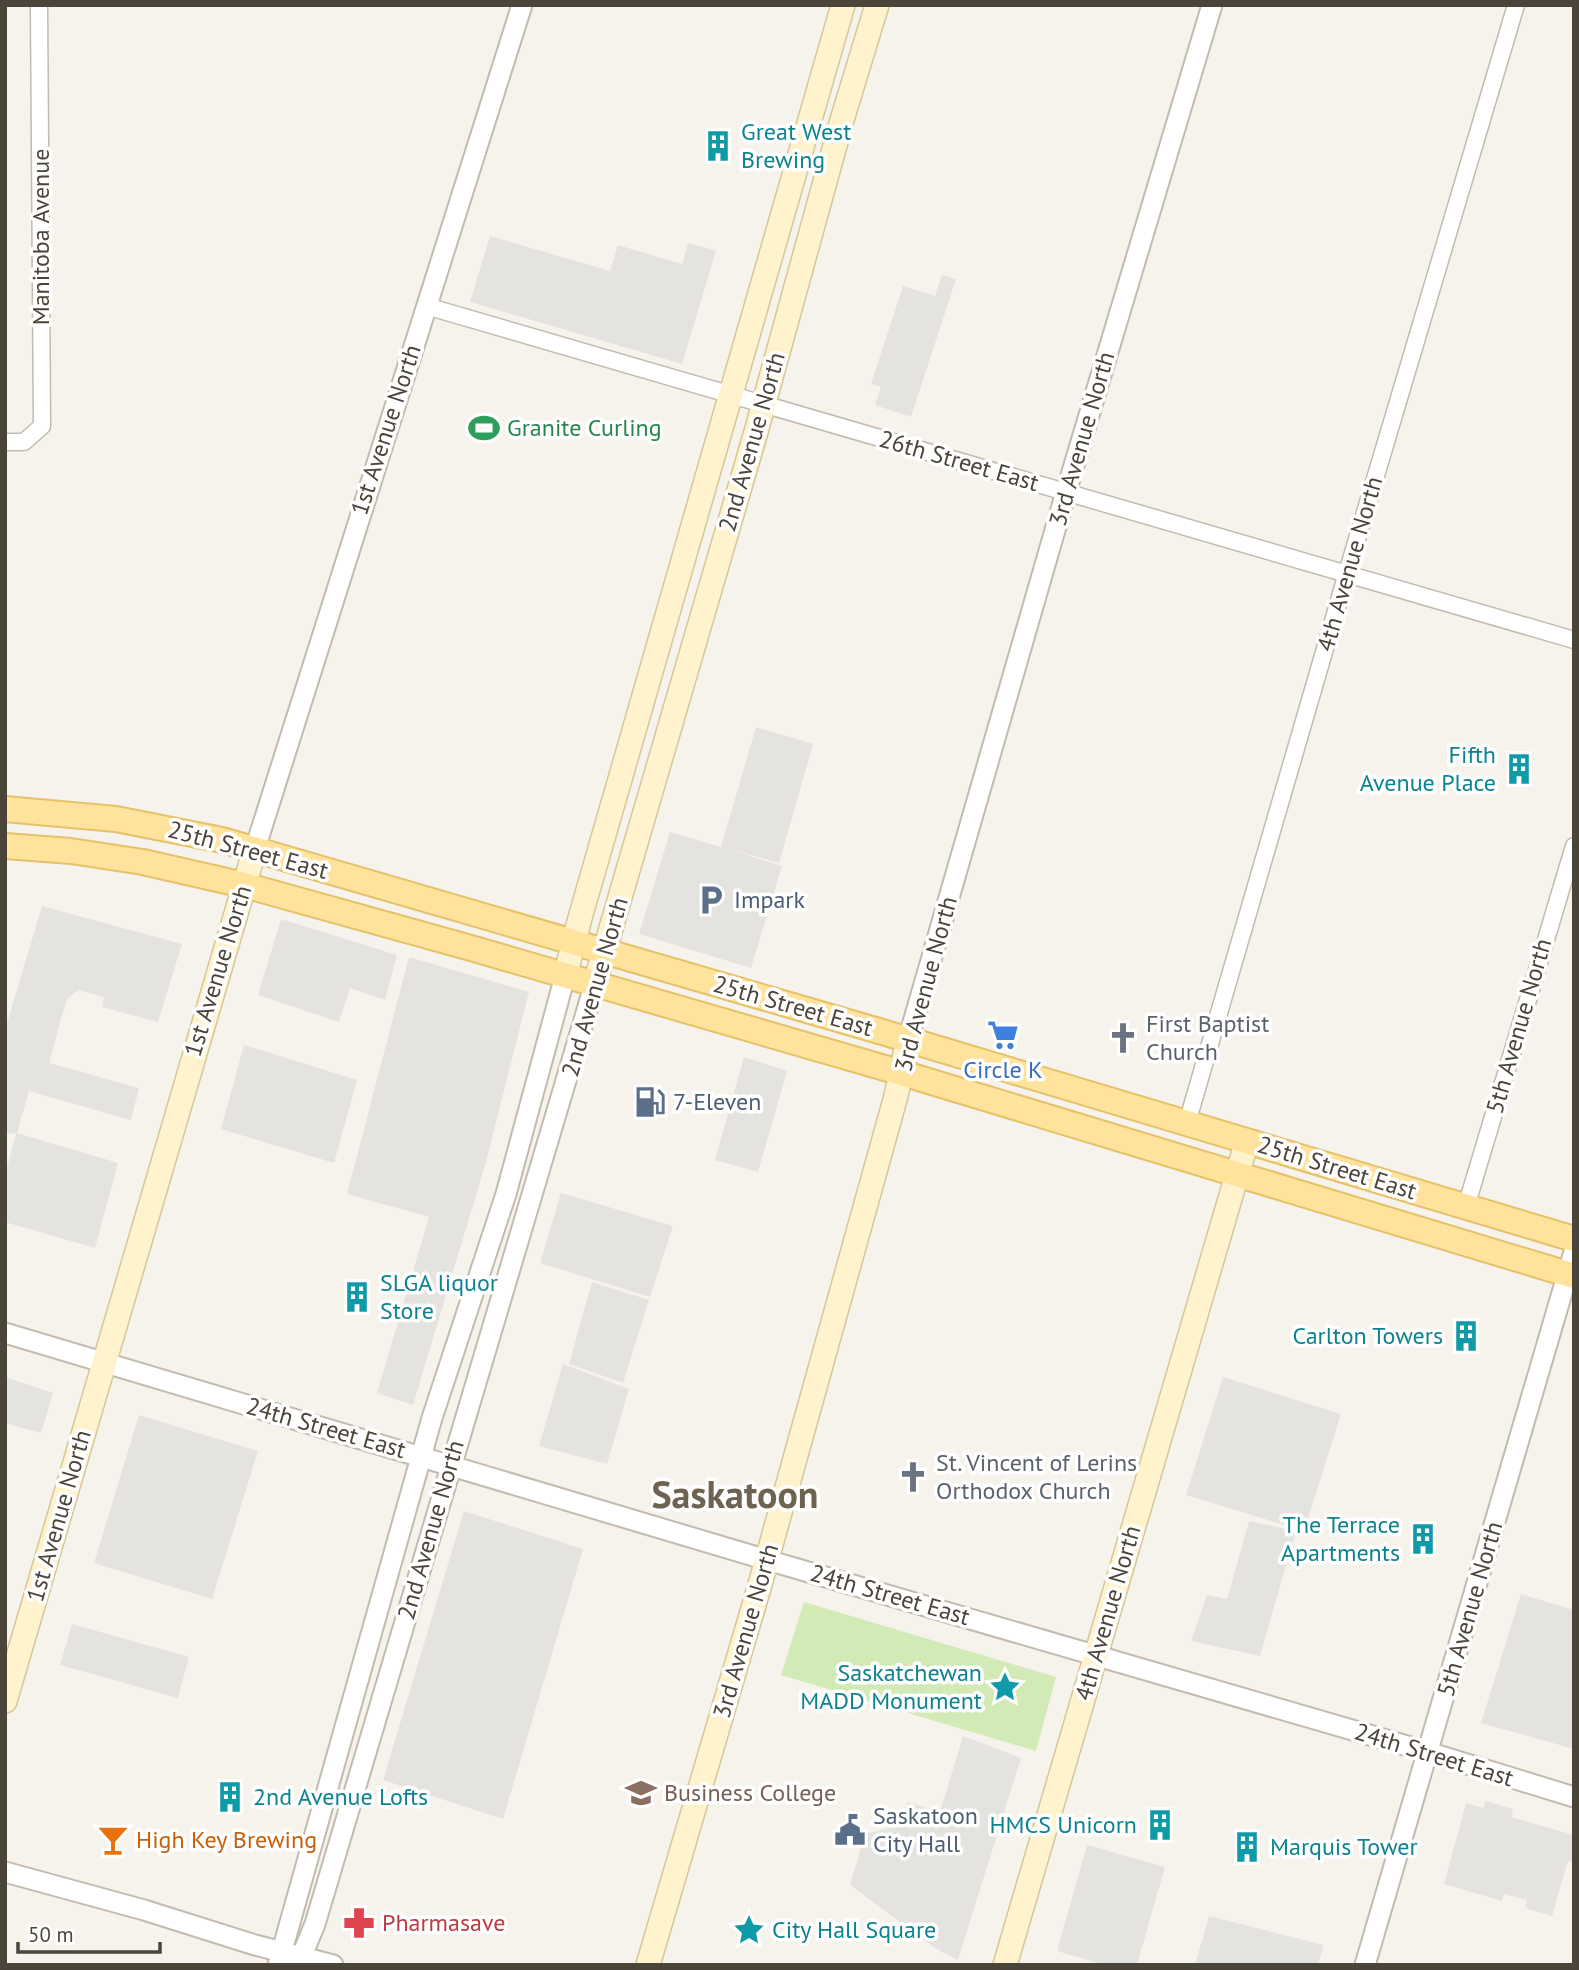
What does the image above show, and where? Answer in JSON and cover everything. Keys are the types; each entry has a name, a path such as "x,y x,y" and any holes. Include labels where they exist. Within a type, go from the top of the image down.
{"main road":[{"name":"2nd Avenue North","path":"565,976 842,5"},
{"name":"2nd Avenue North","path":"595,984 877,5"},
{"name":"25th Street East","path":"5,809 116,819 184,831 255,849 1574,1239"},
{"name":"25th Street East","path":"5,846 71,851 143,862 244,886 902,1073 1237,1175 1572,1267"},
{"name":"1st Avenue North","path":"5,1701 255,849"},
{"name":"3rd Avenue North","path":"648,1965 767,1560 902,1073 908,1040"},
{"name":"4th Avenue North","path":"1004,1965 1247,1141"}],"street":[{"name":"Manitoba Avenue","path":"5,442 24,442 42,426 39,5"},
{"name":"1st Avenue North","path":"255,849 522,5"},
{"name":"3rd Avenue North","path":"908,1040 1066,492 1212,5"},
{"name":"4th Avenue North","path":"1187,1123 1516,5"},
{"name":"26th Street East","path":"426,306 1574,640"},
{"name":"5th Avenue North","path":"1466,1207 1574,846"},
{"name":"2nd Avenue North","path":"280,1958 421,1456 506,1194 565,976"},
{"name":"2nd Avenue North","path":"300,1960 315,1924 595,984"},
{"name":"5th Avenue North","path":"1365,1965 1572,1267"},
{"name":"24th Street East","path":"5,1333 1574,1797"},
{"path":"5,1872 280,1958 333,1965"}],"green space":[{"path":"804,1602 1056,1677 1036,1751 781,1675"}],"shaded area":[{"path":"490,236 610,271 618,245 682,264 688,243 716,251 682,364 470,302"},
{"path":"942,275 956,279 911,417 875,405 881,387 871,384 903,286 935,296"},
{"name":"Impark","path":"756,727 813,744 779,863 725,848 782,866 751,968 639,934 670,832 721,847"},
{"path":"42,906 182,944 158,1022 102,1007 104,997 79,990 68,998 63,1012 49,1063 139,1088 131,1120 29,1091 17,1133 118,1163 95,1248 5,1222 5,1175 16,1134 5,1133 5,1030"},
{"path":"281,919 397,955 385,1000 350,988 339,1022 258,995"},
{"path":"409,957 529,992 486,1162 413,1405 377,1393 429,1217 347,1194"},
{"path":"244,1045 357,1080 334,1163 221,1129"},
{"path":"744,1057 787,1071 758,1172 715,1160"},
{"path":"561,1193 673,1226 650,1297 540,1263"},
{"path":"592,1282 649,1300 623,1383 569,1364"},
{"path":"563,1364 629,1389 607,1464 539,1446"},
{"path":"5,1377 53,1393 41,1433 5,1423"},
{"path":"1223,1377 1341,1414 1304,1531 1186,1495"},
{"path":"139,1415 258,1451 212,1599 94,1563"},
{"path":"464,1511 583,1549 503,1819 383,1780"},
{"path":"1249,1521 1296,1531 1260,1656 1191,1641 1207,1595 1227,1599"},
{"path":"1521,1594 1574,1610 1574,1749 1481,1723"},
{"path":"72,1624 189,1657 178,1698 60,1665"},
{"path":"963,1736 1021,1758 958,1960 935,1948 850,1885 865,1834 899,1826 907,1802 940,1812"},
{"path":"1486,1801 1513,1809 1511,1817 1574,1835 1574,1862 1568,1861 1552,1916 1525,1908 1527,1900 1504,1894 1502,1901 1444,1884 1466,1803 1483,1808"},
{"path":"1087,1845 1165,1867 1137,1965 1105,1965 1057,1951"},
{"path":"1209,1916 1324,1945 1318,1965 1195,1965"}],"place":[{"name":"Great West Brewing","path":"718,146"},
{"name":"Granite Curling","path":"484,428"},
{"name":"Fifth Avenue Place","path":"1519,769"},
{"name":"Impark","path":"711,900"},
{"name":"Circle K","path":"1003,1035"},
{"name":"First Baptist Church","path":"1123,1038"},
{"name":"7-Eleven","path":"650,1102"},
{"name":"SLGA liquor Store","path":"357,1297"},
{"name":"Carlton Towers","path":"1466,1336"},
{"name":"St. Vincent of Lerins Orthodox Church","path":"913,1477"},
{"name":"The Terrace Apartments","path":"1423,1539"},
{"name":"Saskatchewan MADD Monument","path":"1005,1687"},
{"name":"Business College","path":"641,1793"},
{"name":"2nd Avenue Lofts","path":"230,1797"},
{"name":"HMCS Unicorn","path":"1160,1825"},
{"name":"Saskatoon City Hall","path":"850,1830"},
{"name":"High Key Brewing","path":"113,1840"},
{"name":"Marquis Tower","path":"1247,1847"},
{"name":"Pharmasave","path":"359,1923"},
{"name":"City Hall Square","path":"749,1930"}],"district":[{"name":"Saskatoon","path":"735,1495"}]}
